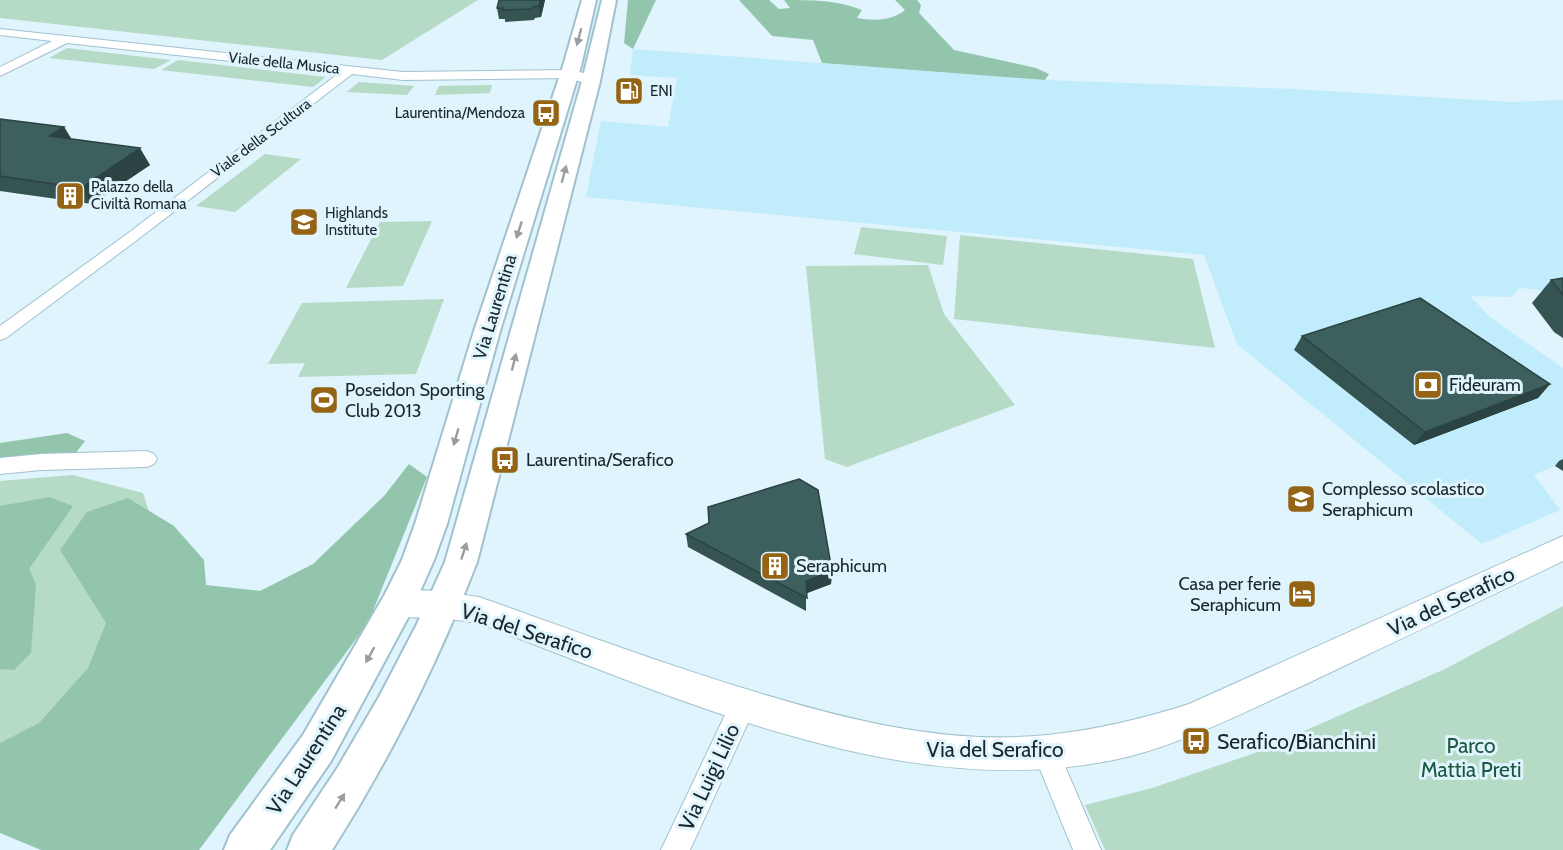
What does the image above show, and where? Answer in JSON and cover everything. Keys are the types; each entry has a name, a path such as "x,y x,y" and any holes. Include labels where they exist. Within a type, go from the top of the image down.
{"main road":[{"name":"Via Laurentina","path":"308,850 364,760 443,605 470,533 572,147 590,0"},
{"name":"Via Laurentina","path":"245,850 317,748 398,604 431,524 487,331 546,147 580,78 609,0"}],"street":[{"name":"Viale della Musica","path":"0,32 349,71 429,76 580,78"},
{"path":"0,72 65,39"},
{"name":"Viale della Scultura","path":"0,334 132,237 349,71"},
{"path":"546,147 572,147"},
{"path":"0,466 41,462 147,459"},
{"name":"Via del Serafico","path":"443,605 489,614 743,705 812,726 915,748 979,753 1046,752 1130,739 1193,719 1563,548"},
{"path":"398,604 443,605"},
{"name":"Via Luigi Lilio","path":"675,850 743,705"},
{"path":"1046,752 1087,850"}],"shaded area":[{"path":"633,49 1045,80 1293,89 1512,102 1563,100 1563,292 1520,288 1512,297 1470,296 1490,317 1563,368 1563,462 1534,475 1560,510 1482,544 1237,344 1204,255 586,197 601,121 668,127 677,78 630,75"}],"green space":[{"path":"0,0 478,0 382,60 0,18"},
{"path":"628,0 656,0 633,49 624,43"},
{"path":"739,0 769,0 779,9 790,8 784,0 834,2 862,10 857,18 876,20 889,18 905,10 895,0 917,0 921,5 919,13 954,50 1036,68 1049,74 1045,80 822,63 813,40 772,36"},
{"path":"67,48 171,60 154,69 49,58"},
{"path":"178,60 326,77 313,87 161,70"},
{"path":"359,82 414,86 407,95 347,92"},
{"path":"492,85 490,93 435,95 439,86"},
{"path":"265,154 301,159 235,212 196,206"},
{"path":"432,221 403,286 346,288 380,222"},
{"path":"861,227 947,236 943,265 854,254"},
{"path":"960,235 1193,259 1215,348 954,319"},
{"path":"928,265 944,314 1015,405 847,467 825,459 806,266"},
{"path":"444,299 416,374 298,377 305,363 268,364 302,303"},
{"path":"67,433 85,441 67,464 0,469 0,443"},
{"path":"409,464 427,477 368,623 199,850 41,850 0,833 0,743 39,723 88,668 106,623 60,550 87,512 128,498 174,526 204,560 206,585 260,591 313,564 384,496"},
{"path":"73,475 143,493 178,603 0,813 0,481"},
{"path":"50,497 73,506 29,569 36,585 31,653 14,670 0,669 0,506"},
{"name":"Parco Mattia Preti","path":"1563,606 1563,850 1105,850 1085,805 1152,788 1252,754 1445,669"}],"building":[{"path":"499,0 540,0 539,6 532,9 503,10 503,8 497,8"},
{"path":"0,119 64,127 49,136 140,148 81,188 0,176"},
{"path":"1563,278 1563,295 1551,280"},
{"name":"Fideuram","path":"1420,298 1550,384 1425,432 1302,336"},
{"name":"Seraphicum","path":"799,479 818,490 832,571 806,581 807,598 686,534 709,523 708,507"}],"place":[{"name":"ENI","path":"629,91"},
{"name":"Laurentina/Mendoza","path":"546,113"},
{"name":"Palazzo della Civiltà Romana","path":"70,196"},
{"name":"Highlands Institute","path":"304,222"},
{"name":"Fideuram","path":"1428,385"},
{"name":"Poseidon Sporting Club 2013","path":"324,400"},
{"name":"Laurentina/Serafico","path":"505,460"},
{"name":"Complesso scolastico Seraphicum","path":"1301,499"},
{"name":"Seraphicum","path":"775,566"},
{"name":"Casa per ferie Seraphicum","path":"1302,594"},
{"name":"Serafico/Bianchini","path":"1196,741"}]}
